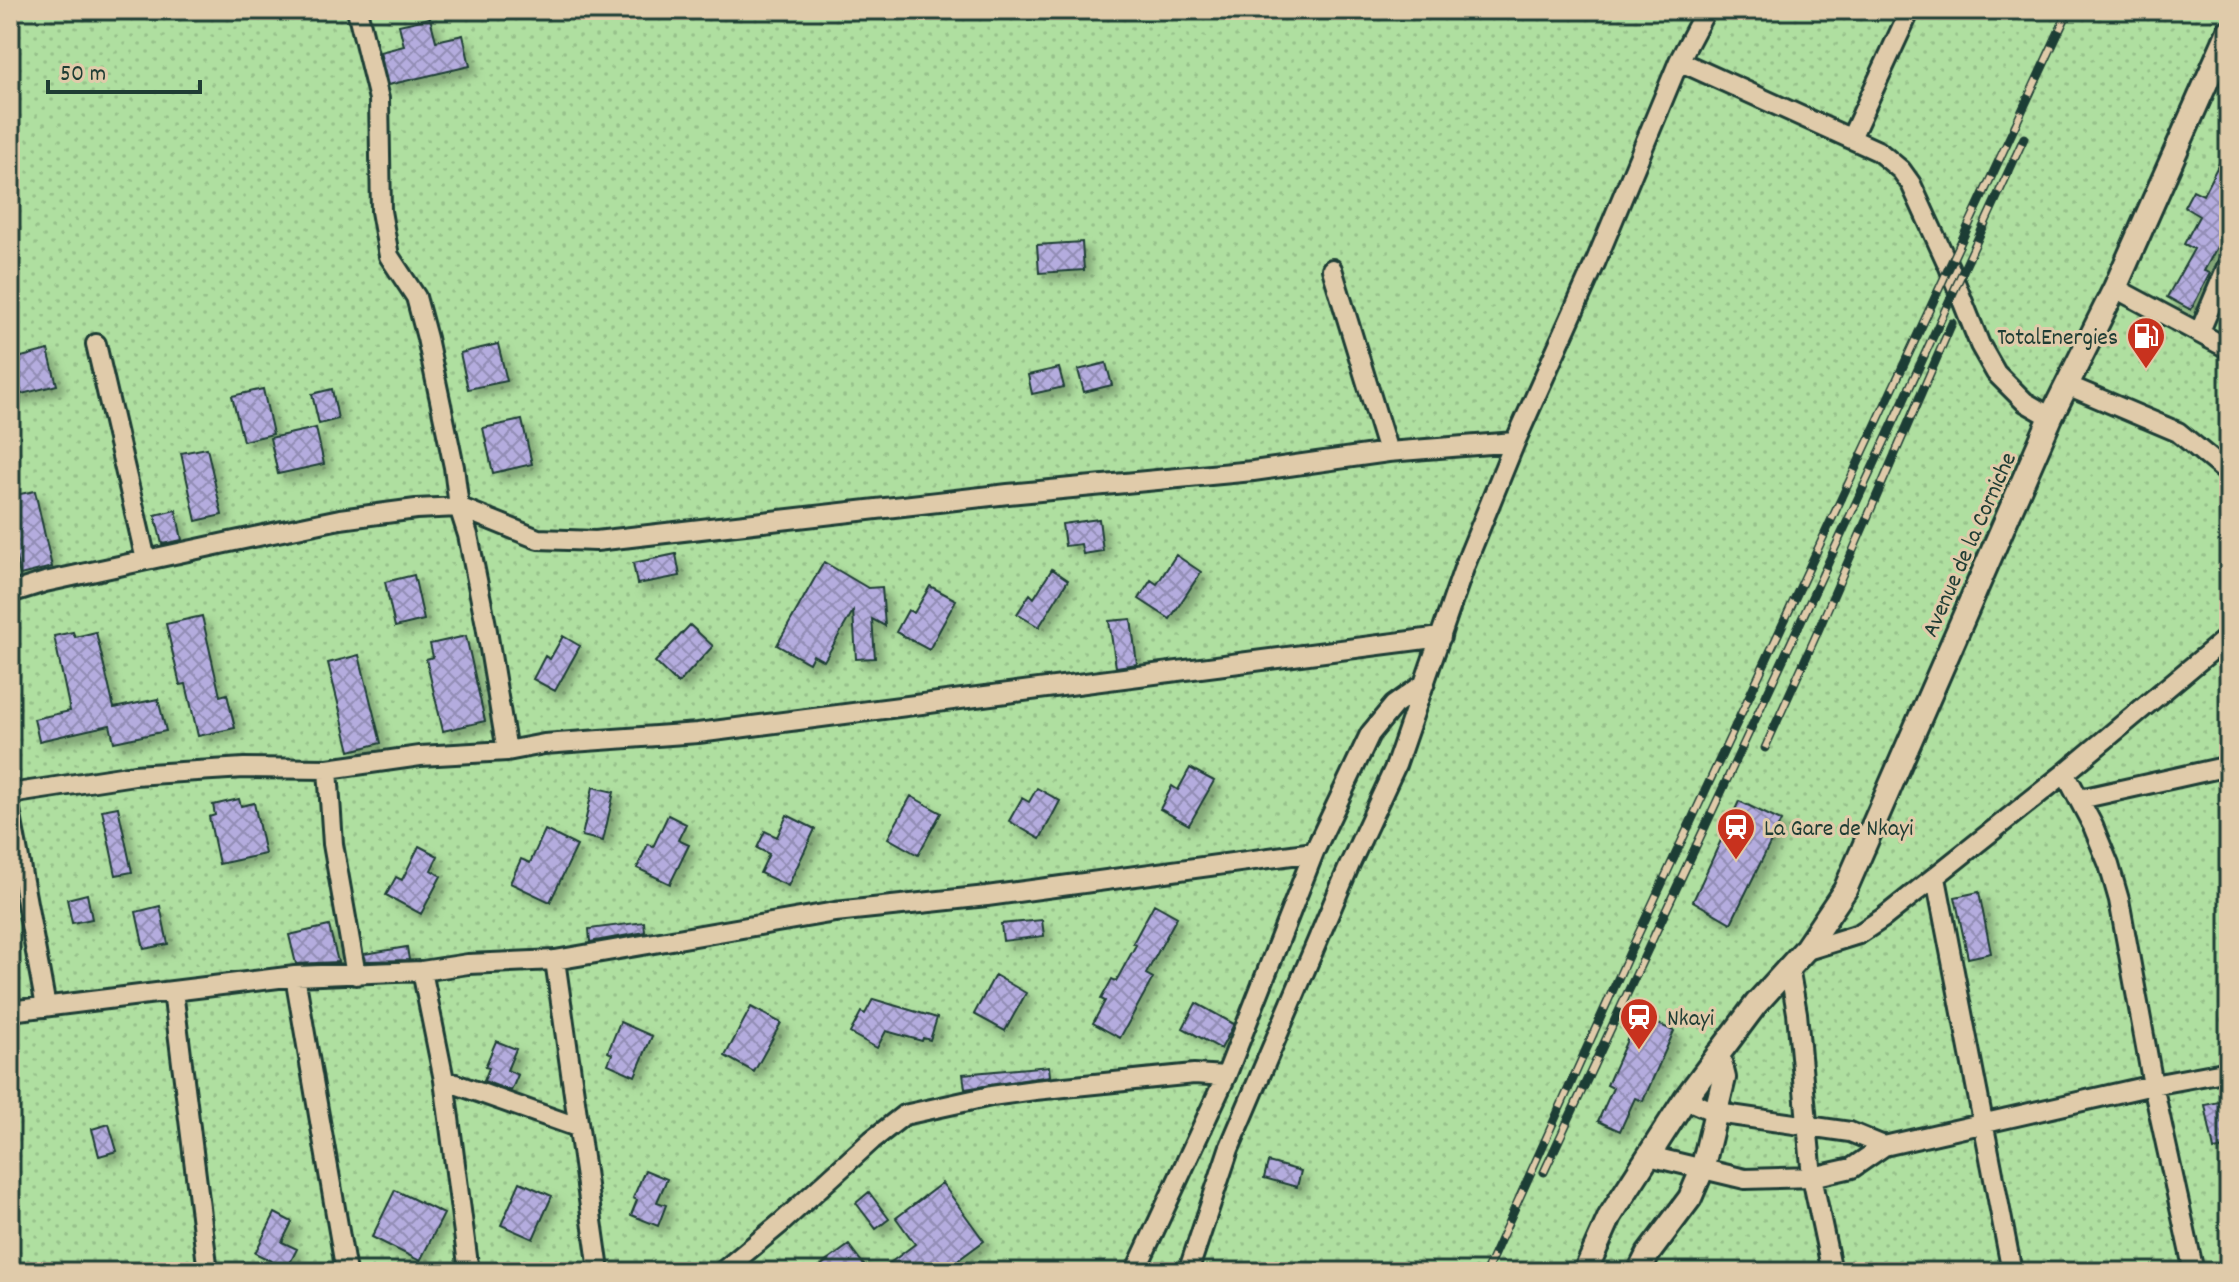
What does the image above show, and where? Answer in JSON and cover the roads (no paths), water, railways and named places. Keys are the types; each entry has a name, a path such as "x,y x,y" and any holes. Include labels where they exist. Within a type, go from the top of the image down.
{"street":[{"path":"357,10 379,99 381,211 389,256 416,297 422,317 445,418 459,507 481,596 507,751"},
{"path":"1188,1272 1229,1149 1344,878 1396,765 1465,565 1515,442 1596,261 1679,61 1706,10"},
{"path":"1851,138 1910,10"},
{"name":"Avenue de la Corniche","path":"1585,1272 1610,1216 1685,1099 1756,1004 1797,959 1845,890 2051,417 2115,288 2229,31"},
{"path":"1679,61 1878,151 1901,170 1911,184 1980,345 1996,373 2025,402 2051,417"},
{"path":"2200,331 2229,262"},
{"path":"1332,269 1388,452"},
{"path":"2115,288 2229,349"},
{"path":"96,344 146,560"},
{"path":"2067,385 2178,432 2229,474"},
{"path":"10,593 45,582 340,519 416,509 459,507 538,539 596,541 1008,494 1253,471 1388,452 1515,442"},
{"path":"1832,1272 1812,1177 1797,1013 1797,959 1859,934 1936,878 2229,636"},
{"path":"10,794 134,775 244,768 328,769 420,756 698,733 1441,637"},
{"path":"1135,1272 1226,1076 1314,852 1370,734 1394,705 1425,683"},
{"path":"2080,799 2229,766"},
{"path":"328,769 333,844 356,975"},
{"path":"2065,773 2109,865 2119,900 2153,1085 2194,1272"},
{"path":"10,810 46,1007"},
{"path":"10,1011 295,976 422,971 468,964 555,960 835,912 987,896 1314,852"},
{"path":"1936,878 2012,1272"},
{"path":"555,960 592,1214 598,1263 596,1272"},
{"path":"422,971 444,1080 469,1272"},
{"path":"295,976 346,1272"},
{"path":"173,991 208,1272"},
{"path":"1639,1272 1648,1254 1690,1198 1702,1170 1724,1078 1718,1054"},
{"path":"1649,1156 1745,1179 1812,1177 1852,1168 1884,1146 2153,1085 2229,1071"},
{"path":"722,1272 904,1115 1035,1090 1194,1074 1226,1076"},
{"path":"444,1080 577,1127"},
{"path":"1685,1099 1717,1113 1850,1132 1884,1146"}],"railway":[{"path":"1486,1272 1630,952 2069,10"},
{"path":"1544,1172 2024,138"},
{"path":"1765,748 1952,323"}],"place":[{"name":"TotalEnergies","path":"2146,370"},
{"name":"La Gare de Nkayi","path":"1736,861"},
{"name":"Nkayi","path":"1639,1051"}]}
